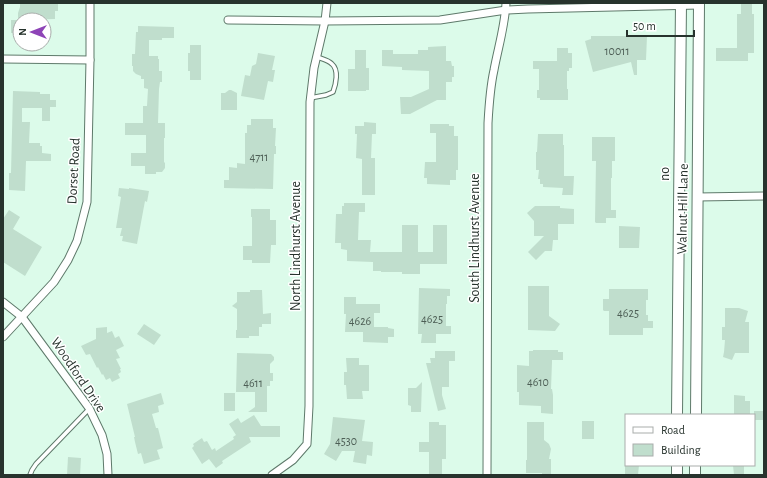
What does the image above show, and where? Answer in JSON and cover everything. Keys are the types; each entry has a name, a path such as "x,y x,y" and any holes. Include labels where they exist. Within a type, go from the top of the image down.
{"main road":[{"name":"Walnut Hill Lane","path":"680,151 681,4"},
{"name":"Walnut Hill Lane","path":"696,414 699,4"},
{"name":"no","path":"679,197 680,151"},
{"path":"679,197 697,196"},
{"name":"Walnut Hill Lane","path":"677,414 679,197"}],"street":[{"name":"Dorset Road","path":"3,336 54,282 68,260 77,240 87,202 90,3"},
{"name":"North Lindhurst Avenue","path":"272,475 293,460 307,444 309,406 310,98 314,68 325,22 327,3"},
{"path":"228,20 325,22 440,20 506,7 699,4"},
{"name":"South Lindhurst Avenue","path":"487,475 488,123 494,71 504,25 506,7"},
{"path":"3,59 90,60"},
{"path":"697,196 764,196"},
{"name":"Woodford Drive","path":"3,302 22,317 89,409 102,435 107,454 108,475"}],"lane":[{"path":"310,98 333,92 336,83 335,68 331,62 317,57"},
{"path":"30,475 36,464 89,409"}],"building":[{"path":"20,3 58,3 58,11 55,11 55,19 52,19 52,12 18,12"},
{"path":"741,3 752,3 752,14 754,14 754,53 748,53 748,61 716,61 716,48 737,48 737,14 741,14"},
{"path":"12,20 12,33 11,33"},
{"path":"138,26 174,27 174,38 149,40 149,56 158,56 159,71 162,71 162,82 160,82 159,89 158,123 165,123 165,168 162,172 156,172 156,174 145,174 145,166 131,166 131,153 146,153 146,135 125,135 125,123 143,123 143,106 147,106 148,89 144,88 144,79 141,79 141,76 133,71 132,66 132,54 135,54 136,32 138,32"},
{"path":"591,36 647,36 646,60 637,60 637,75 634,75 631,62 593,72 585,41 591,39"},
{"path":"190,45 201,45 201,80 190,80 190,71 188,71 188,53 190,53"},
{"path":"446,46 446,61 451,61 452,66 454,66 454,77 452,77 452,82 446,82 446,100 437,100 410,114 401,114 400,97 411,97 429,89 429,71 402,70 402,67 382,66 382,50 393,50 393,54 418,54 418,50 428,50 428,47"},
{"path":"557,48 568,48 568,53 572,53 572,68 569,68 569,71 567,71 568,100 540,100 540,98 537,98 537,90 539,90 539,69 533,69 533,61 557,61"},
{"path":"355,50 366,50 366,68 369,68 369,90 366,91 348,91 348,69 355,69"},
{"path":"258,53 275,56 272,70 275,70 273,82 268,81 264,100 241,96 245,75 250,76 252,66 256,64"},
{"path":"229,90 237,93 237,110 221,110 221,93 225,93"},
{"path":"13,91 50,94 50,100 56,100 56,107 50,107 50,121 42,121 42,108 22,108 22,122 30,122 29,143 40,143 40,146 42,146 42,153 51,154 51,161 26,161 25,191 9,190 9,173 11,173"},
{"path":"251,119 273,119 273,128 276,128 276,154 274,154 273,189 224,188 224,180 229,180 229,167 237,168 237,163 245,164 245,133 247,133 247,125 251,125"},
{"path":"364,122 376,123 376,134 372,134 371,158 375,158 375,195 362,195 362,159 356,158 357,134 355,134 355,126 364,126"},
{"path":"430,124 449,124 449,126 454,126 454,136 458,136 458,170 456,170 456,180 450,180 450,185 427,184 427,178 424,178 425,162 436,162 436,133 430,133"},
{"path":"538,134 563,134 564,176 574,176 573,195 562,195 563,188 543,187 543,184 540,184 540,179 538,179 539,170 536,170"},
{"path":"592,137 615,137 615,161 612,161 611,178 611,210 616,210 616,218 606,218 606,223 595,222 596,161 592,161"},
{"path":"119,188 149,191 147,202 145,201 137,244 122,241 123,236 120,236 122,228 116,228 121,197 118,196"},
{"path":"344,203 365,203 365,212 359,212 358,240 371,240 370,252 402,252 402,225 418,225 418,252 433,252 433,225 447,225 447,264 420,264 420,274 402,274 402,272 373,271 373,262 347,261 347,250 341,249 341,243 335,243 336,214 342,214 342,206 344,206"},
{"path":"535,206 560,206 560,208 574,209 574,224 558,224 558,240 553,240 552,251 545,251 536,260 528,252 544,236 534,236 534,221 527,213"},
{"path":"251,209 270,209 270,220 276,220 276,245 271,245 270,263 252,263 252,260 243,260 243,246 252,246"},
{"path":"9,210 20,217 13,229 42,247 25,276 3,262 3,219"},
{"path":"619,226 640,227 639,248 619,248"},
{"path":"528,286 549,286 549,316 560,324 555,331 528,330"},
{"path":"419,288 450,289 450,296 447,296 446,304 446,326 451,326 451,334 436,334 436,343 421,343 422,334 418,334"},
{"path":"609,289 648,289 646,315 648,315 648,321 653,321 653,328 643,328 643,335 609,335 609,311 603,310 603,299 609,299"},
{"path":"250,290 262,290 263,314 271,313 271,324 262,324 262,327 259,327 259,336 236,338 237,309 232,306 237,302 237,292 250,292"},
{"path":"344,297 356,297 356,304 380,304 380,313 374,313 374,327 388,327 394,329 394,337 388,337 388,343 363,342 363,332 345,332 346,314 344,314"},
{"path":"725,308 739,308 748,311 745,322 749,322 749,353 735,353 732,360 723,357 725,340 722,340 722,327 725,327"},
{"path":"144,324 161,335 154,345 137,334"},
{"path":"107,327 107,333 112,331 115,338 119,336 124,346 116,350 120,358 116,359 121,369 121,372 118,374 120,378 112,382 110,378 106,380 98,367 97,368 90,354 86,355 81,346 96,339 96,328"},
{"path":"558,350 558,352 563,352 563,360 552,360 551,389 553,395 553,414 541,413 541,406 519,405 519,392 517,392 517,365 529,366 529,351"},
{"path":"435,351 455,351 455,361 449,361 449,387 442,387 442,395 446,409 438,411 426,363 431,363 430,358 435,358"},
{"path":"237,353 271,354 274,357 274,360 270,364 270,373 273,373 273,381 270,381 270,386 267,386 267,412 248,412 255,407 255,392 236,392"},
{"path":"346,358 359,358 359,365 369,365 369,391 362,391 363,399 347,399 346,385 344,385 344,372 347,372"},
{"path":"422,382 421,412 411,412 411,406 408,405 408,388 416,388"},
{"path":"161,393 164,404 158,406 159,412 152,414 156,428 158,428 163,448 157,450 160,459 144,464 141,453 138,454 127,404"},
{"path":"224,393 235,393 235,411 224,411"},
{"path":"734,395 745,396 745,401 750,401 750,414 734,414"},
{"path":"754,411 764,411 764,420 755,420"},
{"path":"254,415 261,426 280,426 280,437 249,437 251,442 222,461 223,463 216,468 209,459 202,464 192,448 194,446 193,444 202,438 204,442 207,441 212,450 215,448 216,451 234,439 233,437 236,435 229,424 238,418 241,423"},
{"path":"333,417 365,420 362,441 373,442 372,456 367,455 366,464 353,462 355,451 342,451 336,461 324,454 330,444"},
{"path":"582,421 594,421 594,439 582,439"},
{"path":"429,422 439,422 439,425 446,425 446,459 442,459 442,475 429,475 429,452 419,452 419,442 429,442"},
{"path":"527,422 544,422 544,440 549,444 551,449 549,459 551,459 551,475 542,475 542,473 526,473"},
{"path":"68,457 81,458 80,475 67,475"},
{"path":"625,466 639,466 638,475 625,475"},
{"path":"733,466 744,466 744,475 734,475"}]}
